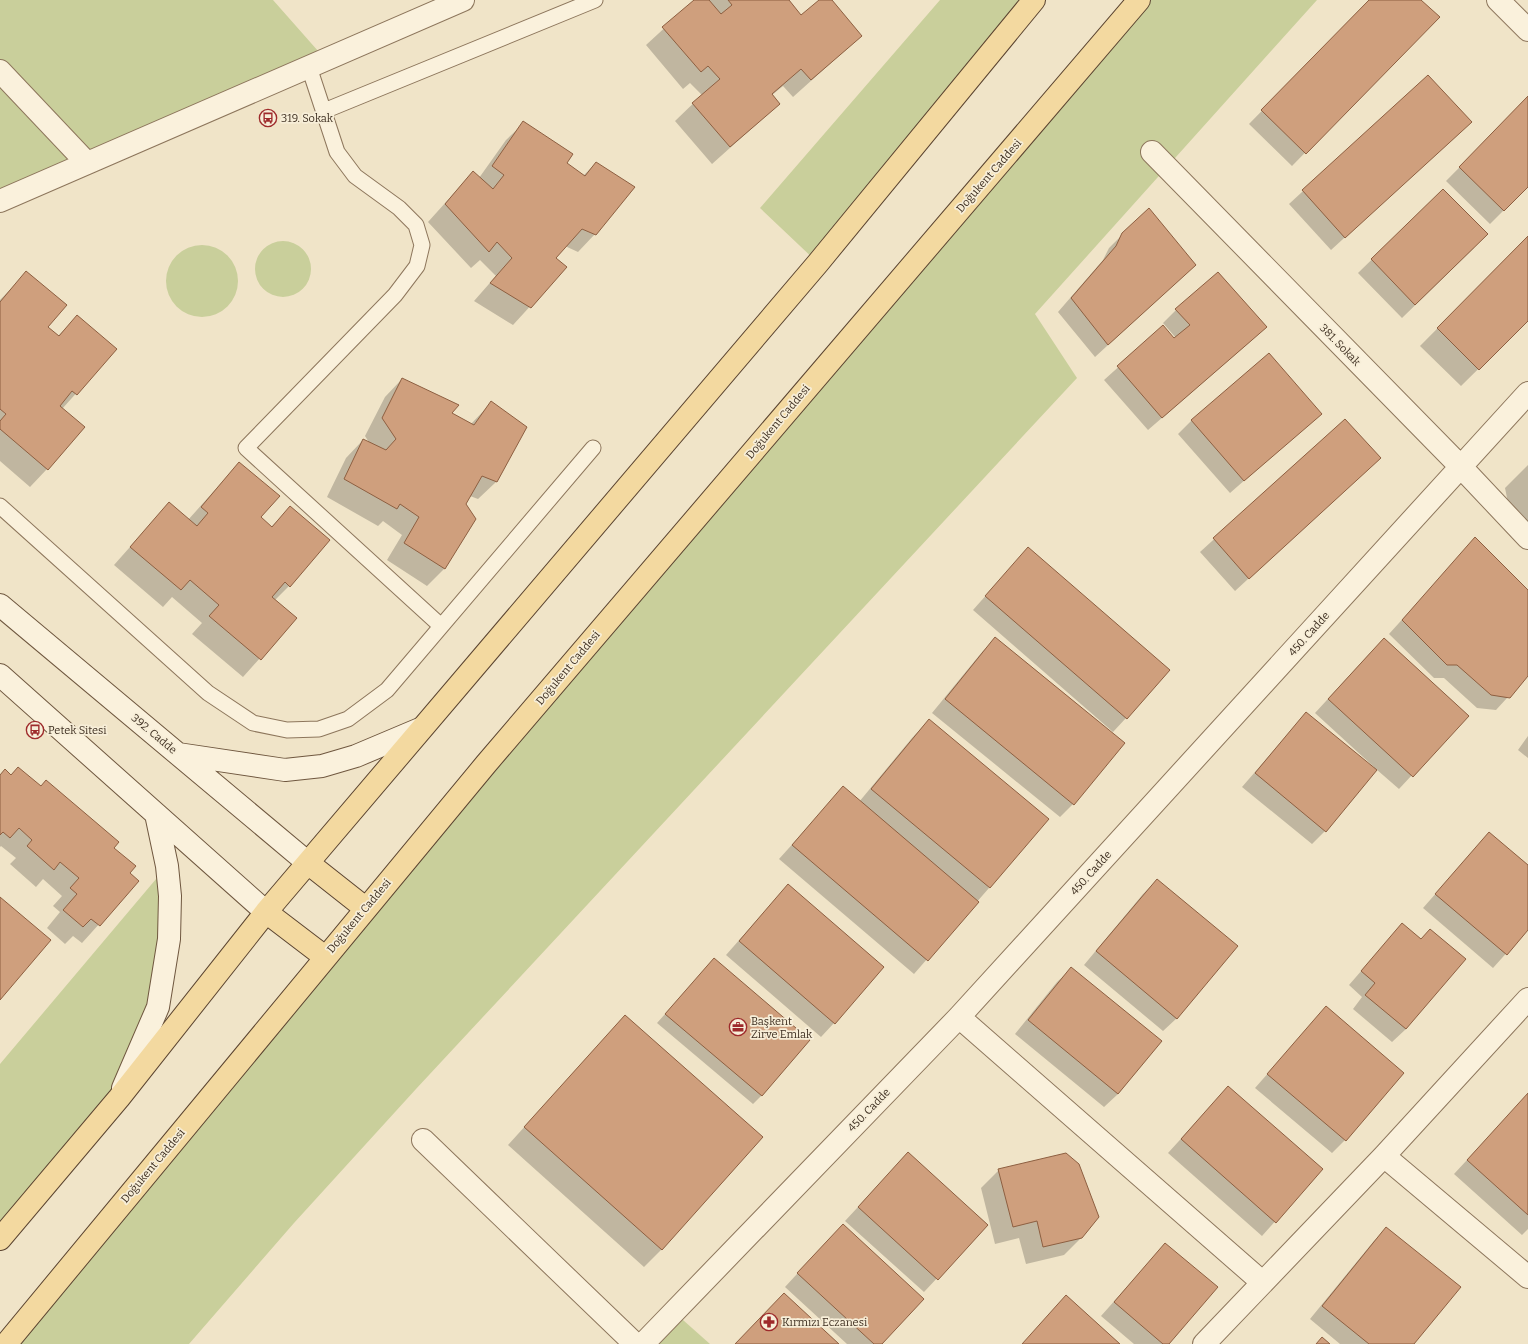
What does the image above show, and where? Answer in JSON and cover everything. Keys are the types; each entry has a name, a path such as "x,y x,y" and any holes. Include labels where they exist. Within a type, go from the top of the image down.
{"main road":[{"path":"0,1240 119,1098 266,912 308,864 420,729 818,263 1034,0"},
{"name":"Doğukent Caddesi","path":"6,1344 365,908 1139,0"},
{"path":"308,864 365,908"},
{"path":"266,912 325,957"}],"street":[{"path":"0,200 463,0"},
{"path":"1498,0 1528,30"},
{"path":"0,71 87,163"},
{"name":"381. Sokak","path":"1152,152 1462,468 1528,538"},
{"name":"450. Cadde","path":"643,1344 959,1018 1462,468 1528,393"},
{"name":"392. Cadde","path":"0,605 308,864"},
{"path":"0,675 266,912"},
{"path":"178,754 285,770 322,766 356,756 420,729"},
{"path":"119,1098 158,1007 168,946 170,896 167,866 156,814"},
{"path":"1204,1344 1384,1156 1528,999"},
{"path":"959,1018 1262,1282"},
{"path":"423,1140 635,1344"},
{"path":"1384,1156 1528,1277"}],"lane":[{"path":"324,111 595,0"},
{"path":"309,67 337,152 355,176 399,208 416,225 422,245 417,266 395,295 246,448 441,626"},
{"path":"0,506 208,693 253,723 287,730 319,729 348,719 387,690 593,448"}],"green space":[{"path":"0,0 273,0 326,60 0,201"},
{"path":"940,0 1034,0 818,263 760,208"},
{"path":"1139,0 1317,0 1035,314 1077,378 416,1089 294,1223 189,1344 6,1344"},
{"path":"283,241 294,243 303,249 309,258 311,269 309,280 303,289 294,295 283,297 272,295 263,289 257,280 255,269 257,258 263,249 272,243"},
{"path":"202,245 216,248 228,255 235,267 238,281 235,295 228,307 216,314 202,317 188,314 176,307 169,295 166,281 169,267 176,255 188,248"},
{"path":"167,866 169,939 119,1098 0,1239 0,1064"},
{"path":"674,1312 710,1344 645,1344"}],"building":[{"path":"694,0 709,0 721,14 732,5 728,0 789,0 801,15 819,0 832,0 862,36 811,80 801,69 772,94 780,104 730,147 692,103 720,79 708,66 701,72 662,27"},
{"path":"1369,0 1421,0 1440,17 1306,154 1261,110"},
{"path":"1428,75 1472,122 1345,238 1302,190"},
{"path":"1528,96 1528,187 1504,211 1459,167"},
{"path":"523,121 573,154 567,163 585,176 596,162 635,187 596,235 582,229 556,258 567,267 531,308 490,283 512,258 497,242 489,252 445,204 473,171 493,189 504,175 492,166"},
{"path":"1443,189 1488,234 1415,305 1371,259"},
{"path":"1149,208 1196,265 1108,345 1071,298 1116,246 1122,233"},
{"path":"1528,236 1528,321 1479,370 1437,328"},
{"path":"26,271 67,305 48,327 59,336 77,315 117,349 77,395 72,391 60,406 85,427 48,470 0,429 0,421 6,414 0,409 0,302"},
{"path":"1218,272 1267,327 1162,418 1117,366 1163,325 1174,338 1190,325 1175,309"},
{"path":"1269,353 1322,414 1244,481 1191,420"},
{"path":"402,378 459,405 452,413 474,425 491,401 527,427 497,482 482,476 466,504 476,519 445,569 404,543 419,517 400,504 397,509 344,479 363,439 386,450 396,439 382,418"},
{"path":"1345,419 1381,458 1249,579 1213,538"},
{"path":"239,462 280,496 261,517 272,527 290,506 330,540 290,587 285,582 272,597 297,618 261,660 209,616 219,605 190,580 181,590 130,547 169,502 197,526 208,513 201,507"},
{"path":"1475,537 1528,590 1528,676 1510,698 1491,695 1457,665 1447,665 1402,620"},
{"path":"1028,547 1170,670 1127,719 985,596"},
{"path":"995,637 1125,743 1074,805 945,699"},
{"path":"1384,638 1469,716 1413,777 1328,699"},
{"path":"1306,712 1377,770 1326,832 1255,773"},
{"path":"929,719 1049,819 990,888 871,789"},
{"path":"18,767 41,786 46,780 119,842 114,848 136,866 130,873 139,881 100,926 91,919 83,927 63,910 77,894 70,888 79,878 60,862 54,870 27,846 32,840 19,828 10,838 3,832 0,835 0,775 5,769 11,775"},
{"path":"843,786 979,902 928,961 792,845"},
{"path":"1489,832 1528,865 1528,930 1507,955 1435,894"},
{"path":"1157,879 1238,946 1177,1019 1096,951"},
{"path":"788,884 884,967 835,1024 739,941"},
{"path":"0,897 51,940 0,1000"},
{"path":"1402,923 1421,939 1430,929 1466,959 1406,1029 1365,995 1375,983 1361,971"},
{"name":"Başkent Zirve Emlak","path":"714,958 810,1040 762,1096 665,1014"},
{"path":"1071,967 1162,1041 1118,1094 1028,1020"},
{"path":"1326,1006 1404,1073 1346,1141 1267,1074"},
{"path":"625,1015 763,1137 662,1250 524,1127"},
{"path":"1228,1086 1323,1169 1276,1223 1181,1139"},
{"path":"1528,1093 1528,1215 1467,1160"},
{"path":"908,1152 988,1225 938,1280 858,1207"},
{"path":"1066,1153 1079,1164 1099,1217 1082,1238 1043,1247 1037,1221 1013,1227 998,1169"},
{"path":"843,1224 924,1299 882,1344 874,1344 797,1273"},
{"path":"1386,1227 1461,1287 1414,1344 1369,1344 1322,1306"},
{"path":"1165,1243 1218,1287 1169,1344 1163,1344 1114,1302"},
{"path":"784,1293 839,1344 735,1344"},
{"path":"1066,1295 1120,1344 1022,1344"},
{"path":"1322,1337 1330,1344 1316,1344"}],"place":[{"name":"319. Sokak","path":"268,118"},
{"name":"Petek Sitesi","path":"35,730"},
{"name":"Başkent Zirve Emlak","path":"738,1027"},
{"name":"Kırmızı Eczanesi","path":"769,1322"}]}
